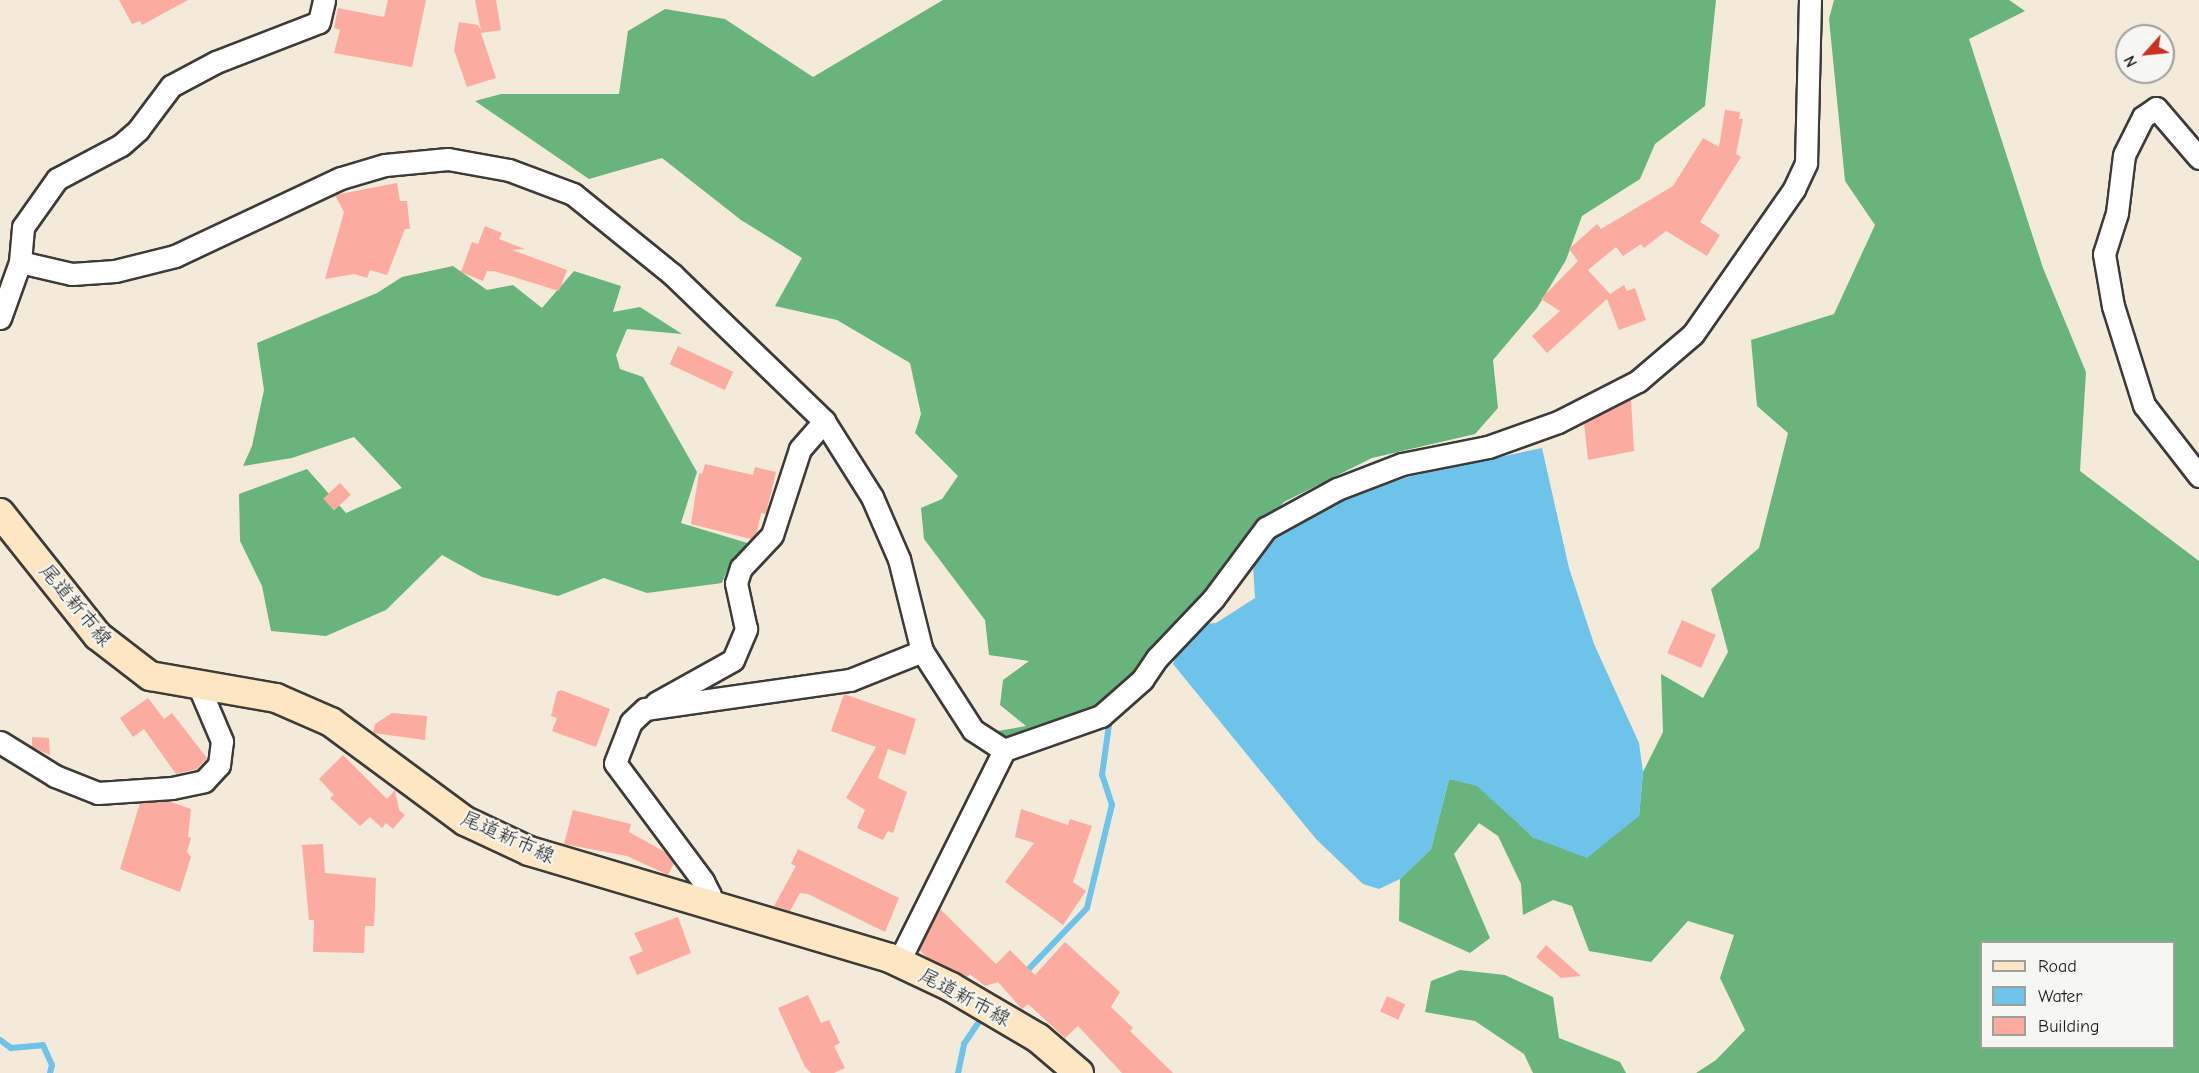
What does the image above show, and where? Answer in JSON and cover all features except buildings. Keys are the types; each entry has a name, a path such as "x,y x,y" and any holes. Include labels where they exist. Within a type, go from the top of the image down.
{"main road":[{"name":"尾道新市線","path":"0,513 98,636 120,656 150,675 199,687 276,698 331,722 465,821 529,851 898,963 951,987 1038,1038 1078,1073"}],"street":[{"path":"0,318 20,262 23,227 57,179 121,145 138,130 171,86 216,62 319,22 324,0"},
{"path":"898,963 1004,750 1101,716 1142,680 1156,658 1213,599 1266,528 1337,489 1402,464 1488,447 1558,422 1638,381 1673,355 1694,334 1794,189 1806,163 1810,0"},
{"path":"2199,158 2156,108 2144,117 2124,155 2117,213 2104,254 2113,306 2144,405 2199,476"},
{"path":"20,262 72,274 115,271 175,256 341,178 385,165 448,159 509,170 573,194 673,275 824,421 881,518 899,560 922,651 973,730 1004,750"},
{"path":"708,905 710,895 703,881 615,764 631,722 645,709 733,660 746,629 736,583 741,568 772,535 800,449 824,421"},
{"path":"645,709 850,680 922,651"},
{"path":"0,742 55,776 98,792 171,788 204,781 219,765 222,741 199,687"}],"green space":[{"path":"943,0 1716,0 1705,106 1655,144 1640,179 1582,216 1566,260 1537,308 1493,360 1498,408 1475,434 1372,458 1284,502 1235,553 1189,619 1130,685 1093,711 1060,724 1045,748 1017,753 998,731 1026,726 1000,705 1003,680 1029,661 989,655 985,620 924,539 921,508 942,499 958,476 915,433 921,414 910,363 837,320 775,306 802,258 741,220 662,158 589,179 475,101 501,94 619,94 628,31 665,9 725,19 813,77"},
{"path":"1834,0 2009,0 2025,11 1969,39 2043,268 2086,372 2080,471 2199,561 2199,1073 1696,1073 1716,1060 1745,1030 1720,978 1734,935 1688,921 1651,962 1589,951 1572,906 1553,900 1523,915 1521,884 1498,836 1479,823 1454,854 1490,938 1470,953 1399,921 1400,879 1431,849 1449,779 1477,785 1534,838 1639,816 1643,772 1663,732 1661,674 1703,698 1728,652 1711,589 1759,548 1788,433 1757,406 1751,340 1834,314 1875,225 1845,181 1829,19"},
{"path":"453,266 487,290 513,285 542,308 574,271 621,286 613,312 640,307 682,334 627,329 616,355 620,369 643,377 697,472 681,523 754,545 727,570 722,583 647,593 604,578 558,596 482,577 442,555 386,610 326,636 271,631 262,586 240,541 239,494 307,469 346,513 402,488 354,437 292,458 243,466 252,446 264,390 257,343 377,293 402,277"},
{"path":"1460,970 1505,975 1553,997 1559,1038 1620,1062 1626,1073 1533,1073 1524,1054 1475,1021 1425,1012 1431,981"}],"water":[{"path":"1542,448 1569,568 1594,644 1639,743 1643,772 1639,816 1587,858 1534,838 1477,786 1449,779 1431,849 1400,879 1379,889 1363,884 1316,839 1173,664 1189,625 1216,623 1255,598 1253,563 1270,540 1346,498 1411,476"}],"waterway":[{"path":"1024,974 1087,908 1112,805 1102,775 1110,717"},
{"path":"958,1073 964,1044 983,1016"},
{"path":"0,1040 11,1048 43,1045 52,1065 50,1073"}]}
